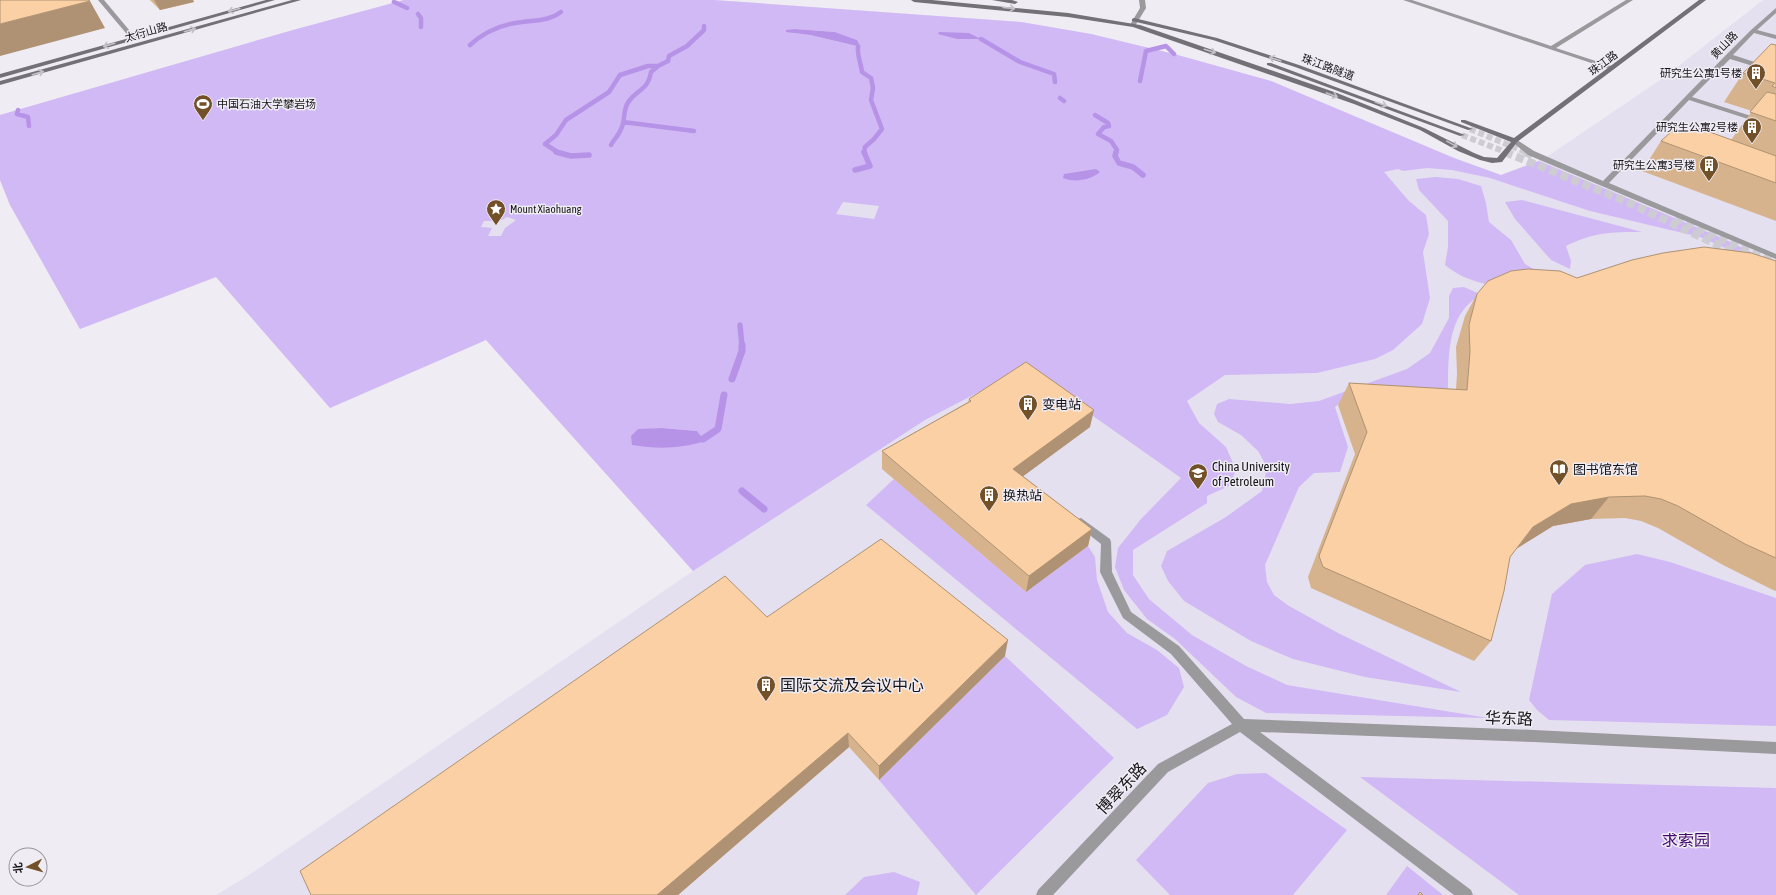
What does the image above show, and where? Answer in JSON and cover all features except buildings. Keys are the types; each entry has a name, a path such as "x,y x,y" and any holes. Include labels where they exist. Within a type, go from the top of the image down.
{"main road":[{"name":"太行山路","path":"0,76 272,0"},
{"name":"太行山路","path":"0,83 298,0"},
{"path":"914,0 1134,23 1187,27 1225,35 1321,68 1516,141"},
{"path":"995,0 1134,23 1174,32"},
{"name":"珠江路","path":"1134,23 1339,97 1440,137 1488,161 1499,160 1516,141 1704,0"},
{"name":"珠江路隧道","path":"1174,32 1215,39 1297,66 1470,130"},
{"name":"珠江路隧道","path":"1174,32 1290,71 1462,135"}],"street":[{"path":"102,0 133,38"},
{"path":"1134,23 1143,8 1142,0"},
{"path":"1406,0 1612,68"},
{"path":"1551,48 1630,0"},
{"name":"黄山路","path":"1605,183 1652,140 1688,98 1728,56 1776,10"},
{"path":"1753,31 1776,37"},
{"path":"1728,56 1776,71"},
{"path":"1688,98 1776,126"},
{"path":"1516,141 1531,153 1605,183 1776,257"},
{"path":"1069,513 1106,542 1106,572 1127,616 1175,650 1241,725 1466,895"},
{"name":"华东路","path":"1241,725 1534,736 1776,748"},
{"name":"博翠东路","path":"1043,895 1163,768 1241,725"}],"shaded area":[{"name":"China University of Petroleum","path":"404,0 714,0 1021,22 1091,34 1174,54 1271,81 1454,158 1501,175 1545,158 1663,78 1763,0 1776,0 1776,895 216,895 249,875 693,571 486,340 330,408 216,277 80,329 10,205 0,180 0,115 293,30"},
{"path":"795,29 835,32 857,40 861,47 810,35 786,32 786,30"},
{"path":"939,32 969,33 981,39 957,39 938,34"},
{"path":"1096,169 1100,172 1087,179 1067,180 1063,178 1064,174"},
{"path":"662,428 697,431 705,441 687,446 668,448 632,445 631,436 638,429"}],"green space":[{"path":"404,0 714,0 1021,22 1091,34 1174,54 1271,81 1454,158 1501,175 1539,161 1722,238 1776,264 1776,270 1700,237 1590,211 1490,178 1452,170 1427,168 1403,171 1398,169 1384,172 1409,201 1426,215 1429,234 1423,252 1430,298 1422,324 1393,350 1375,359 1317,373 1225,375 1187,401 1199,423 1226,447 1236,470 1229,486 1207,496 1207,503 1133,550 1133,575 1149,599 1192,635 1246,666 1287,685 1488,718 1266,713 1236,697 1175,639 1147,619 1124,590 1115,567 1118,548 1141,519 1181,478 1025,368 925,420 693,571 486,340 330,408 216,277 80,329 10,205 0,180 0,115 293,30","holes":["795,29 835,32 857,40 861,47 810,35 794,33","843,202 879,206 874,219 836,214","507,217 516,220 505,228 501,236 488,236 492,228 481,227 484,221 500,221","662,428 697,431 705,441 638,430"]},
{"path":"1436,177 1458,179 1481,186 1489,222 1511,240 1525,264 1568,289 1504,287 1488,284 1472,280 1458,274 1445,265 1448,247 1448,221 1419,190 1416,179"},
{"path":"1522,200 1642,232 1621,232 1594,235 1566,246 1571,261 1570,269 1551,260 1515,219 1505,202"},
{"path":"1464,287 1482,295 1470,303 1461,314 1455,326 1449,355 1448,398 1341,402 1335,407 1348,447 1340,472 1314,473 1299,487 1265,565 1267,582 1274,595 1289,606 1338,633 1461,692 1365,677 1293,659 1251,641 1184,601 1168,581 1161,566 1167,551 1226,517 1262,491 1267,467 1258,451 1241,435 1218,422 1214,414 1217,404 1229,399 1290,404 1319,401 1407,369 1430,353 1449,318 1449,296 1453,288"},
{"path":"894,479 1026,592 1088,546 1095,557 1097,580 1108,612 1127,633 1157,650 1179,668 1184,687 1167,715 1137,729 866,505"},
{"path":"1637,554 1670,562 1776,598 1776,726 1549,720 1537,710 1529,700 1552,594 1585,565"},
{"path":"1005,656 1114,758 976,895 879,780"},
{"path":"1266,773 1347,830 1293,895 1170,895 1136,860 1208,783 1237,774"},
{"name":"求索园","path":"1360,777 1776,788 1776,895 1519,895"},
{"path":"1407,866 1443,895 1386,895"},
{"path":"894,872 920,882 917,895 845,895 864,877"}],"waterway":[{"path":"394,2 407,8"},
{"path":"470,45 481,36 501,27 515,23 547,19 561,12"},
{"path":"418,14 421,18 421,27"},
{"path":"658,66 668,61 669,56 687,46 704,30 704,26"},
{"path":"981,39 1020,62 1054,74 1055,82"},
{"path":"1140,81 1146,51 1166,46 1174,54"},
{"path":"858,47 862,72 871,78 873,88 871,100 882,129 865,147 864,152"},
{"path":"558,153 545,144 556,135 566,120 609,92 620,75 648,66 658,66"},
{"path":"623,122 627,104 632,97 645,86 650,78 651,72 658,66"},
{"path":"1060,98 1064,101"},
{"path":"18,110 17,114 28,117 29,126"},
{"path":"1095,115 1108,123 1109,126 1104,127 1098,134 1111,141 1117,150 1116,153"},
{"path":"611,145 619,133 623,122"},
{"path":"623,122 694,131"},
{"path":"855,170 870,166 864,152"},
{"path":"1116,152 1115,156 1119,163 1133,167 1143,175"},
{"path":"558,153 571,156 589,155"},
{"path":"740,325 742,346"},
{"path":"732,379 742,351 742,346"},
{"path":"703,439 718,429 724,395"},
{"path":"742,491 764,509"}],"tunnel":[{"path":"1470,129 1528,153"},
{"path":"1462,135 1508,153"},
{"path":"1505,152 1625,201 1741,256"},
{"path":"1525,152 1536,157"},
{"path":"1676,217 1776,263"}],"place":[{"name":"研究生公寓1号楼","path":"1756,90"},
{"name":"中国石油大学攀岩场","path":"203,121"},
{"name":"研究生公寓2号楼","path":"1752,144"},
{"name":"研究生公寓3号楼","path":"1709,182"},
{"name":"Mount Xiaohuang","path":"496,226"},
{"name":"变电站","path":"1028,421"},
{"name":"图书馆东馆","path":"1559,486"},
{"name":"China University of Petroleum","path":"1198,490"},
{"name":"换热站","path":"989,512"},
{"name":"国际交流及会议中心","path":"766,702"}]}
